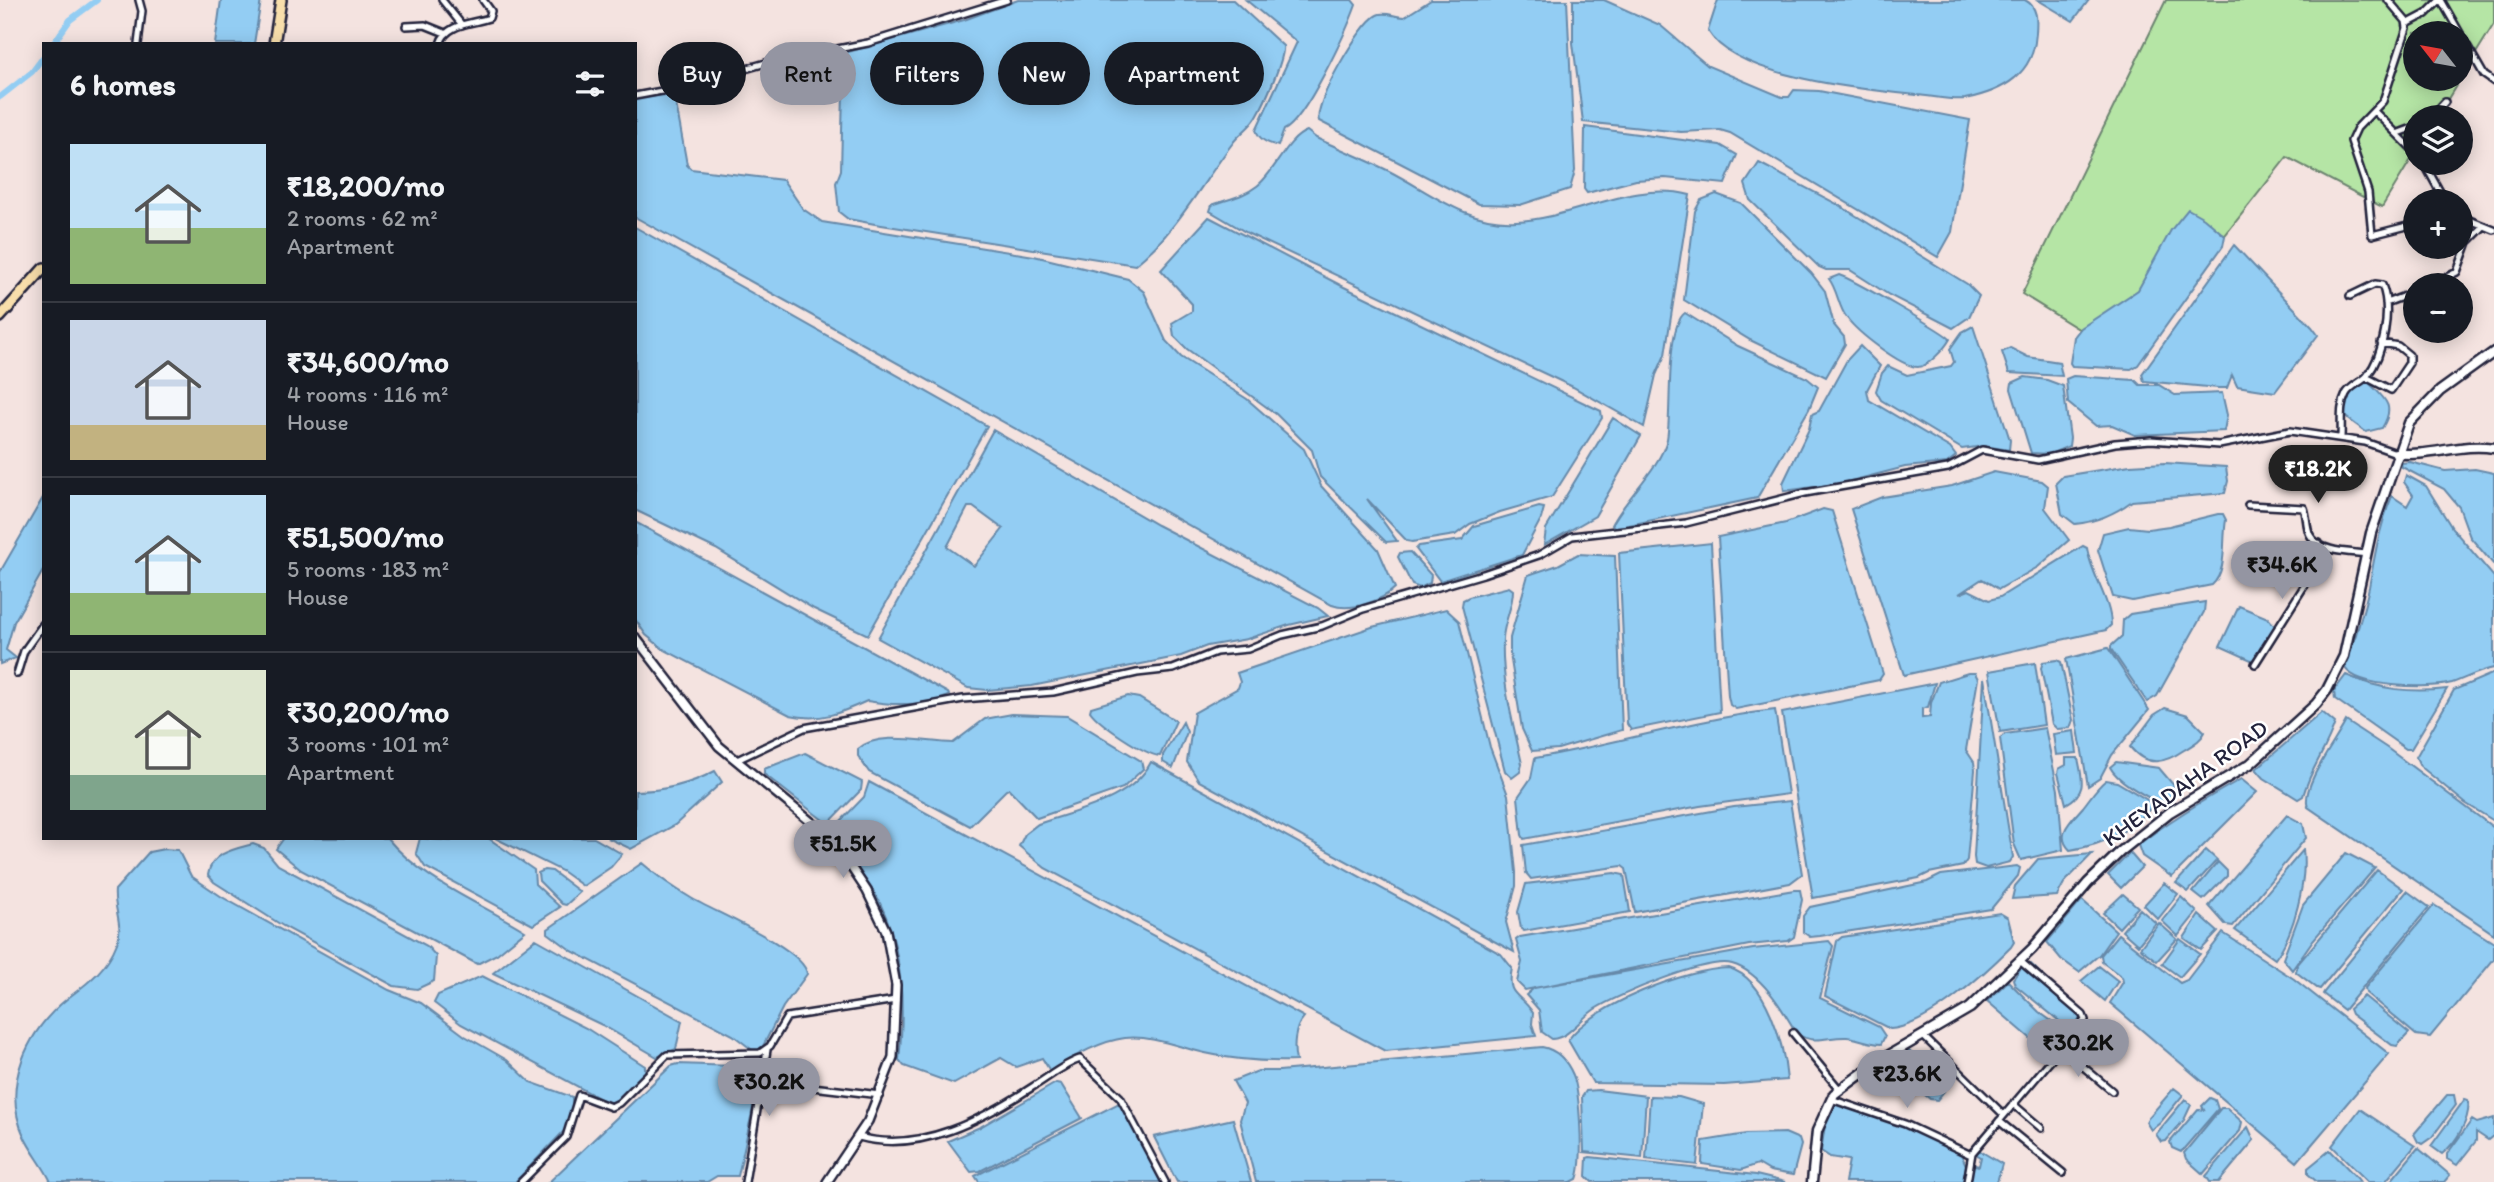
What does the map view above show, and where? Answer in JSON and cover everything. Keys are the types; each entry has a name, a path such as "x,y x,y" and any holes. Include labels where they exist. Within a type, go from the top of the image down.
{"main road":[{"path":"274,42 281,0"},
{"path":"0,317 42,270"},
{"name":"KHEYADAHA ROAD","path":"1812,1182 1817,1130 1830,1098 1879,1061 1970,1008 2020,961 2088,883 2120,852 2170,812 2250,764 2316,704 2327,690 2344,656 2394,453 2417,413 2440,391 2494,352"},
{"path":"2394,453 2494,448"}],"street":[{"path":"138,42 142,11 139,0"},
{"path":"442,0 462,25"},
{"path":"441,42 445,33 489,18 491,11 483,0"},
{"path":"637,95 766,63 869,43 1007,0"},
{"path":"2388,0 2405,21"},
{"path":"2412,21 2440,0 2484,75 2494,82"},
{"path":"406,26 425,25 445,33"},
{"path":"2403,37 2386,94 2375,112 2357,128 2351,141 2368,192 2372,235 2403,227"},
{"path":"2442,105 2445,102"},
{"path":"2375,112 2403,138"},
{"path":"2399,134 2403,132"},
{"path":"2473,222 2494,230"},
{"path":"2455,273 2468,242 2483,227"},
{"path":"2341,437 2341,408 2346,394 2366,377 2381,344 2386,303 2383,288 2379,284 2350,296"},
{"path":"2386,303 2403,297"},
{"path":"2366,377 2390,390 2409,363 2409,355 2403,349 2381,344"},
{"path":"737,760 804,728 963,699 1042,694 1137,673 1173,669 1216,652 1248,649 1282,635 1322,626 1363,609 1483,574 1539,555 1572,536 1686,523 1805,493 1948,468 1982,450 2038,460 2135,441 2219,445 2290,431 2341,437 2394,453"},
{"path":"2248,505 2304,508 2309,534 2319,543 2332,550 2367,554"},
{"path":"2255,664 2308,580 2308,570 2319,543"},
{"path":"17,674 24,651 42,626"},
{"path":"637,640 708,734 825,832 845,858 883,924 894,970 895,1044 880,1095 859,1136 835,1166 827,1182"},
{"path":"1967,1182 1971,1155 2085,1018 2020,961"},
{"path":"745,1182 768,1050 787,1017 896,1000"},
{"path":"1793,1032 1840,1090"},
{"path":"1924,1037 2001,1118 2063,1173"},
{"path":"2061,1048 2112,1091"},
{"path":"520,1182 566,1137 579,1095 611,1107 619,1103 667,1055 760,1054 768,1050"},
{"path":"859,1136 891,1142 920,1139 958,1127 988,1115 1080,1059 1120,1097 1165,1182"},
{"path":"762,1081 880,1095"},
{"path":"1830,1098 1905,1124 1971,1155"},
{"path":"2013,1104 2041,1128"}],"green space":[{"path":"2166,0 2494,0 2494,24 2473,58 2473,21 2403,21 2403,91 2453,91 2444,105 2403,105 2403,173 2382,207 2287,157 2127,359 2022,294"}],"water":[{"path":"221,0 261,0 254,42 215,42"},
{"path":"1018,0 1233,0 1283,46 1283,52 1264,102 1264,42 1104,42 1104,105 1262,105 1254,120 1232,144 1176,223 1135,265 848,219 839,212 836,183 841,170 843,105 856,105 856,50 870,46 870,105 984,105 984,42 884,42 964,20"},
{"path":"1246,0 1352,0 1356,5 1314,93 1293,123 1284,130 1278,146 1262,139 1256,130 1297,42"},
{"path":"1431,0 1567,0 1575,171 1570,189 1520,205 1479,204 1319,121 1319,112 1330,82 1369,21 1380,14 1404,17"},
{"path":"1573,0 1604,0 1660,25 1708,66 1782,97 1789,97 1794,90 1819,91 1970,120 1952,232 1938,257 1730,133 1720,130 1681,132 1583,122 1573,43"},
{"path":"1718,0 2025,0 2034,10 2036,33 2030,59 2014,78 1979,96 1948,99 1867,90 1804,79 1745,60 1723,47 1708,31"},
{"path":"2038,0 2089,0 2073,21"},
{"path":"658,96 658,105 676,105 687,165 691,169 783,180 803,209 822,222 1034,256 1128,279 1144,292 1166,341 1181,357 1247,399 1304,449 1321,486 1378,549 1395,588 1365,604 1348,607 1332,605 637,218 637,99"},
{"path":"1585,127 1720,145 1737,155 1725,184 1665,178 1636,180 1587,193 1584,189"},
{"path":"1307,131 1316,138 1389,171 1450,205 1481,218 1498,221 1538,219 1646,192 1690,195 1665,355 1656,375 1644,427 1573,387 1249,234 1210,211 1212,205 1257,186 1293,141"},
{"path":"1759,163 1837,204 1967,284 1979,296 1969,317 1953,328 1889,295 1850,270 1826,270 1819,267 1750,200 1745,184"},
{"path":"1716,194 1741,203 1811,273 1825,291 1834,325 1844,337 1845,344 1826,377 1750,340 1684,300 1695,211 1701,200"},
{"path":"2188,209 2204,218 2225,236 2223,246 2138,365 2131,369 2072,366 2070,363 2074,337 2081,328 2138,290 2171,230"},
{"path":"1209,217 1344,287 1601,411 1602,418 1552,497 1500,512 1470,524 1455,535 1412,542 1407,541 1367,499 1397,541 1386,542 1320,477 1312,450 1276,414 1187,349 1174,336 1172,323 1192,311 1192,304 1161,270"},
{"path":"637,228 987,426 868,635 814,609 716,549 637,511"},
{"path":"2234,245 2318,335 2275,392 2237,386 2232,375 2227,388 2144,381 2142,374"},
{"path":"1839,275 1898,306 1950,339 1927,364 1918,367 1901,361 1869,340 1847,318 1829,279"},
{"path":"1685,313 1738,346 1807,378 1818,387 1809,409 1757,498 1615,528 1612,525 1658,461 1667,439 1674,335"},
{"path":"1973,326 2010,440 2009,450 1984,446 1962,449 1881,400 1876,391 1882,373 1888,366 1907,375 1951,366 1954,362 1950,349 1962,332"},
{"path":"1860,346 1880,366 1867,390 1869,400 1950,448 1956,456 1947,463 1905,467 1843,483 1784,491 1783,483 1809,429 1812,414 1819,411 1847,360"},
{"path":"2010,348 2028,357 2059,362 2062,376 2009,373 2002,352"},
{"path":"2073,376 2135,380 2140,385 2159,385 2175,395 2222,393 2227,415 2224,431 2135,435 2112,425 2096,426 2068,403 2066,379"},
{"path":"2025,377 2047,380 2063,386 2069,446 2050,454 2031,453 2011,389 2012,383"},
{"path":"2368,382 2379,393 2388,408 2382,428 2366,432 2343,415 2351,390"},
{"path":"1613,418 1641,436 1595,516 1544,545 1546,529"},
{"path":"993,430 1157,525 1318,608 1328,616 1247,639 1207,646 1181,656 1032,686 987,690 968,688 878,638","holes":["968,507 973,507 1003,529 974,566 947,547"]},
{"path":"2410,462 2445,471 2475,469 2494,473 2494,565 2470,537 2459,507 2444,489 2402,467 2401,463"},
{"path":"2165,463 2226,467 2228,481 2225,493 2132,501 2105,516 2075,524 2062,514 2056,483 2063,476 2130,465"},
{"path":"1994,472 2042,481 2048,486 2045,508 2069,540 2038,567 1999,589 1982,579 1959,594 1969,590 1989,600 2000,597 2083,546 2087,548 2111,625 2106,630 1904,675 1851,509 1882,497 1952,486"},
{"path":"2406,475 2426,486 2452,528 2494,577 2494,668 2442,685 2379,683 2352,675 2345,668 2364,608 2375,552 2392,496 2407,506 2413,495 2404,482"},
{"path":"42,499 42,573 14,622 6,650 16,658 0,664 0,572"},
{"path":"1539,507 1544,508 1541,519 1522,555 1440,581 1416,549 1419,546 1462,540 1474,526"},
{"path":"1823,509 1832,511 1883,674 1879,680 1736,709 1730,705 1728,696 1718,537 1786,523"},
{"path":"2223,514 2226,520 2224,555 2220,572 2212,585 2132,601 2113,597 2098,550 2103,533 2129,527 2148,529 2169,526"},
{"path":"637,523 949,695 920,703 867,701 821,717 790,715 663,649 646,635 637,622"},
{"path":"1711,543 1720,712 1631,730 1627,724 1619,553"},
{"path":"1410,552 1431,575 1430,583 1420,588 1412,585 1398,557 1400,553"},
{"path":"1578,554 1615,556 1622,730 1558,749 1532,751 1522,729 1510,638 1528,575 1558,565"},
{"path":"1509,587 1513,590 1503,638 1504,670 1522,764 1520,772 1512,778 1505,771 1462,606 1463,600 1469,597"},
{"path":"2205,602 2204,612 2157,696 2147,702 2111,649 2122,636 2123,620 2130,614"},
{"path":"2239,606 2268,618 2275,626 2256,659 2251,660 2220,646"},
{"path":"1446,609 1459,621 1490,747 1508,795 1516,886 1506,922 1514,952 1199,781 1187,762 1194,713 1238,688 1240,682 1237,673 1372,627"},
{"path":"2108,648 2149,710 2112,755 2100,778 2088,786 2066,659"},
{"path":"2043,662 2061,662 2073,720 2070,728 2057,729 2052,724 2041,668"},
{"path":"2035,663 2044,725 2000,732 1989,671"},
{"path":"1975,673 1978,679 1966,750 1974,762 1975,770 1967,860 1963,866 1929,873 1919,878 1813,898 1782,713 1935,683 1928,707 1922,709 1922,718 1930,717 1931,703 1939,682"},
{"path":"2494,673 2494,821 2465,803 2420,766 2416,757 2454,690"},
{"path":"2346,675 2396,689 2447,689 2411,749 2406,749 2335,699 2334,691"},
{"path":"1984,678 2013,857 2010,862 1986,868 1975,864 1974,857"},
{"path":"1128,696 1139,698 1176,721 1160,756 1123,738 1090,711 1091,707"},
{"path":"2165,708 2188,715 2205,732 2196,742 2177,754 2163,760 2150,761 2136,754 2130,747 2154,715"},
{"path":"1775,710 1788,794 1700,806 1524,839 1518,797 1531,778 1535,758 1715,719"},
{"path":"2322,712 2335,723 2303,796 2298,799 2264,778 2256,769"},
{"path":"1012,714 1067,716 1141,761 1143,769 1123,788 1037,818 1009,789 970,826 869,772 858,756 858,749 878,740 953,743 985,719"},
{"path":"2346,721 2387,748 2494,828 2494,934 2308,807 2307,798 2314,776"},
{"path":"1183,722 1187,732 1173,768 1163,762 1163,755"},
{"path":"2045,728 2058,790 2063,850 2021,860 2014,844 2000,738 2006,734"},
{"path":"2074,731 2077,753 2056,755 2053,734"},
{"path":"805,753 862,782 861,790 828,824 764,774 764,769"},
{"path":"2066,758 2078,758 2082,784 2078,795 2066,804 2058,773 2059,769 2066,765"},
{"path":"1151,762 1501,954 1512,968 1511,985 1515,994 1533,1013 1532,1024 1536,1036 1385,1051 1045,868 1019,846 1025,834 1038,824 1086,809 1117,795 1142,775"},
{"path":"2116,762 2159,768 2176,788 2175,794 2159,803 2153,800 2118,777 2110,767"},
{"path":"715,771 722,782 675,825 631,849 612,840 637,840 637,791 656,790 696,780"},
{"path":"2241,779 2257,792 2172,877 2142,856 2138,845 2188,810"},
{"path":"2106,780 2117,782 2154,804 2136,822 2116,835 2070,850 2064,838 2066,827"},
{"path":"869,782 1304,1017 1295,1038 1296,1061 1228,1057 1155,1040 1125,1038 1096,1046 1050,1071 1042,1058 1016,1067 1001,1058 954,1084 904,1066 899,1060 902,1017 900,974 891,931 874,892 846,854 833,829 864,797"},
{"path":"1790,801 1802,874 1790,883 1635,912 1626,869 1622,866 1531,879 1526,873 1523,845 1734,807"},
{"path":"2287,815 2303,824 2306,838 2233,926 2226,925 2209,906"},
{"path":"283,840 389,840 434,879 525,931 497,954 477,964 301,870 276,849"},
{"path":"419,840 491,840 534,870 535,884 560,907 533,925 425,867 416,853"},
{"path":"499,840 598,840 622,854 611,867 583,886 562,871"},
{"path":"253,844 264,848 278,865 427,946 436,956 434,981 417,989 394,986 283,926 214,882 208,875 219,857 231,850"},
{"path":"178,850 191,876 222,897 389,990 421,1003 465,1036 507,1060 530,1082 572,1097 572,1117 564,1131 515,1182 51,1182 27,1142 18,1117 15,1098 22,1061 30,1043 53,1011 97,974 113,952 119,936 115,890 149,852"},
{"path":"2206,850 2217,860 2188,892 2176,883"},
{"path":"2303,850 2303,877 2298,907 2288,936 2275,959 2235,930"},
{"path":"2130,853 2142,867 2121,888 2108,875"},
{"path":"2346,853 2375,868 2313,940 2292,970 2283,959 2303,905"},
{"path":"2092,854 2064,883 2057,896 2012,899 2015,886 2038,859"},
{"path":"2218,862 2227,871 2227,876 2203,900 2193,892"},
{"path":"642,863 691,898 757,932 802,964 807,974 783,1007 760,1052 755,1052 733,1035 572,951 548,933 548,929"},
{"path":"2017,866 2020,868 2018,876 1991,909 1820,936 1810,937 1803,932 1803,916 1810,907 1927,882 1941,875"},
{"path":"544,870 552,871 580,892 566,905 562,904 539,881 538,873"},
{"path":"2377,870 2403,889 2320,989 2317,988 2296,972 2297,965"},
{"path":"1614,873 1624,875 1630,912 1524,931 1521,929 1518,912 1526,884"},
{"path":"2164,883 2178,894 2158,919 2144,905"},
{"path":"1800,890 1802,900 1794,937 1788,941 1749,945 1525,990 1517,982 1522,962 1516,940 1520,937"},
{"path":"2407,891 2429,907 2344,1010 2323,994 2324,992"},
{"path":"2123,894 2138,907 2119,928 2103,913"},
{"path":"2181,897 2197,912 2178,936 2162,921"},
{"path":"2082,900 2116,931 2099,955 2079,972 2061,959 2047,942"},
{"path":"2434,905 2494,943 2494,959 2430,1037 2416,1035 2366,993 2365,988"},
{"path":"2140,909 2156,923 2138,945 2122,931"},
{"path":"2000,913 2008,918 2014,942 2011,947 1955,997 1921,1019 1890,1029 1825,996 1837,941 1842,937"},
{"path":"2199,915 2218,932 2201,950 2184,938"},
{"path":"2159,923 2177,939 2157,961 2140,948"},
{"path":"2223,933 2294,979 2389,1054 2297,1162 2110,1003 2123,982 2122,977 2102,962 2101,955 2118,934 2180,983 2187,980"},
{"path":"536,939 682,1021 676,1049 657,1057 602,1025 493,973"},
{"path":"2180,939 2200,954 2180,977 2162,964"},
{"path":"1829,941 1833,946 1820,998 1879,1027 1885,1036 1881,1044 1847,1037 1810,1039 1797,1034 1762,983 1743,968 1732,964 1720,963 1684,971 1622,995 1595,1009 1564,1035 1552,1039 1542,1032 1539,1010 1526,995 1534,988 1753,949"},
{"path":"2031,964 2082,1014 2077,1021 2069,1025 2063,1024 2015,985 2013,979 2021,968"},
{"path":"2099,966 2118,981 2105,1001 2081,981"},
{"path":"1729,968 1754,985 1763,999 1777,1032 1787,1080 1724,1085 1593,1083 1568,1040 1580,1027 1598,1014 1642,991 1689,975"},
{"path":"482,976 586,1028 645,1066 645,1072 615,1103 610,1104 461,1024 434,1003 438,995"},
{"path":"2008,981 2039,1012 2068,1033 2051,1056 1987,1001"},
{"path":"2364,996 2409,1033 2397,1046 2351,1014 2349,1009"},
{"path":"1542,1047 1553,1051 1565,1061 1573,1075 1578,1096 1580,1158 1577,1179 1571,1182 1256,1182 1240,1120 1245,1103 1233,1081 1258,1071"},
{"path":"1909,1051 1945,1082 1945,1090 1937,1100 1930,1099 1893,1069 1894,1063"},
{"path":"671,1066 762,1067 738,1176 717,1176 707,1182 549,1182"},
{"path":"1056,1083 1061,1084 1082,1118 980,1171 971,1172 948,1141 980,1127"},
{"path":"2174,1088 2183,1095 2151,1130 2146,1122 2148,1118"},
{"path":"1586,1091 1646,1096 1642,1158 1584,1152 1582,1097"},
{"path":"2447,1095 2454,1095 2456,1105 2432,1137 2422,1144 2418,1142 2414,1134"},
{"path":"1650,1096 1679,1097 1703,1104 1697,1165 1646,1159"},
{"path":"2210,1098 2215,1100 2218,1109 2181,1152 2172,1148 2170,1142 2198,1109 2204,1110 2202,1106"},
{"path":"2185,1099 2191,1105 2184,1120 2166,1141 2161,1142 2156,1134"},
{"path":"2465,1099 2468,1100 2468,1107 2465,1122 2453,1143 2442,1154 2431,1146"},
{"path":"1121,1102 1162,1182 979,1182 975,1176"},
{"path":"1836,1104 1894,1122 1960,1152 1966,1165 1964,1182 1845,1182 1849,1160 1830,1157 1821,1151 1826,1119"},
{"path":"2221,1108 2227,1108 2242,1122 2240,1131 2203,1174 2186,1159 2184,1153"},
{"path":"2360,1109 2415,1146 2385,1182 2368,1182 2332,1146"},
{"path":"2494,1118 2494,1135 2488,1140 2476,1132 2476,1141 2457,1165 2447,1159 2447,1154 2472,1120 2477,1123"},
{"path":"1233,1119 1251,1182 1177,1182 1154,1137"},
{"path":"2248,1127 2254,1140 2219,1182 2210,1182 2206,1176"},
{"path":"1785,1133 1799,1139 1801,1145 1793,1175 1770,1171 1758,1164 1741,1170 1702,1164 1703,1141 1746,1134"},
{"path":"2418,1148 2450,1175 2444,1182 2390,1182"},
{"path":"1977,1149 2002,1164 1997,1182 1969,1182 1971,1164 1979,1166 1981,1157 1974,1153"},
{"path":"2330,1150 2360,1182 2317,1182 2308,1174 2308,1168"},
{"path":"1587,1158 1756,1175 1785,1182 1592,1182 1586,1176"}],"waterway":[{"path":"54,42 70,20 97,0"},
{"path":"0,97 32,72 42,59"}]}
